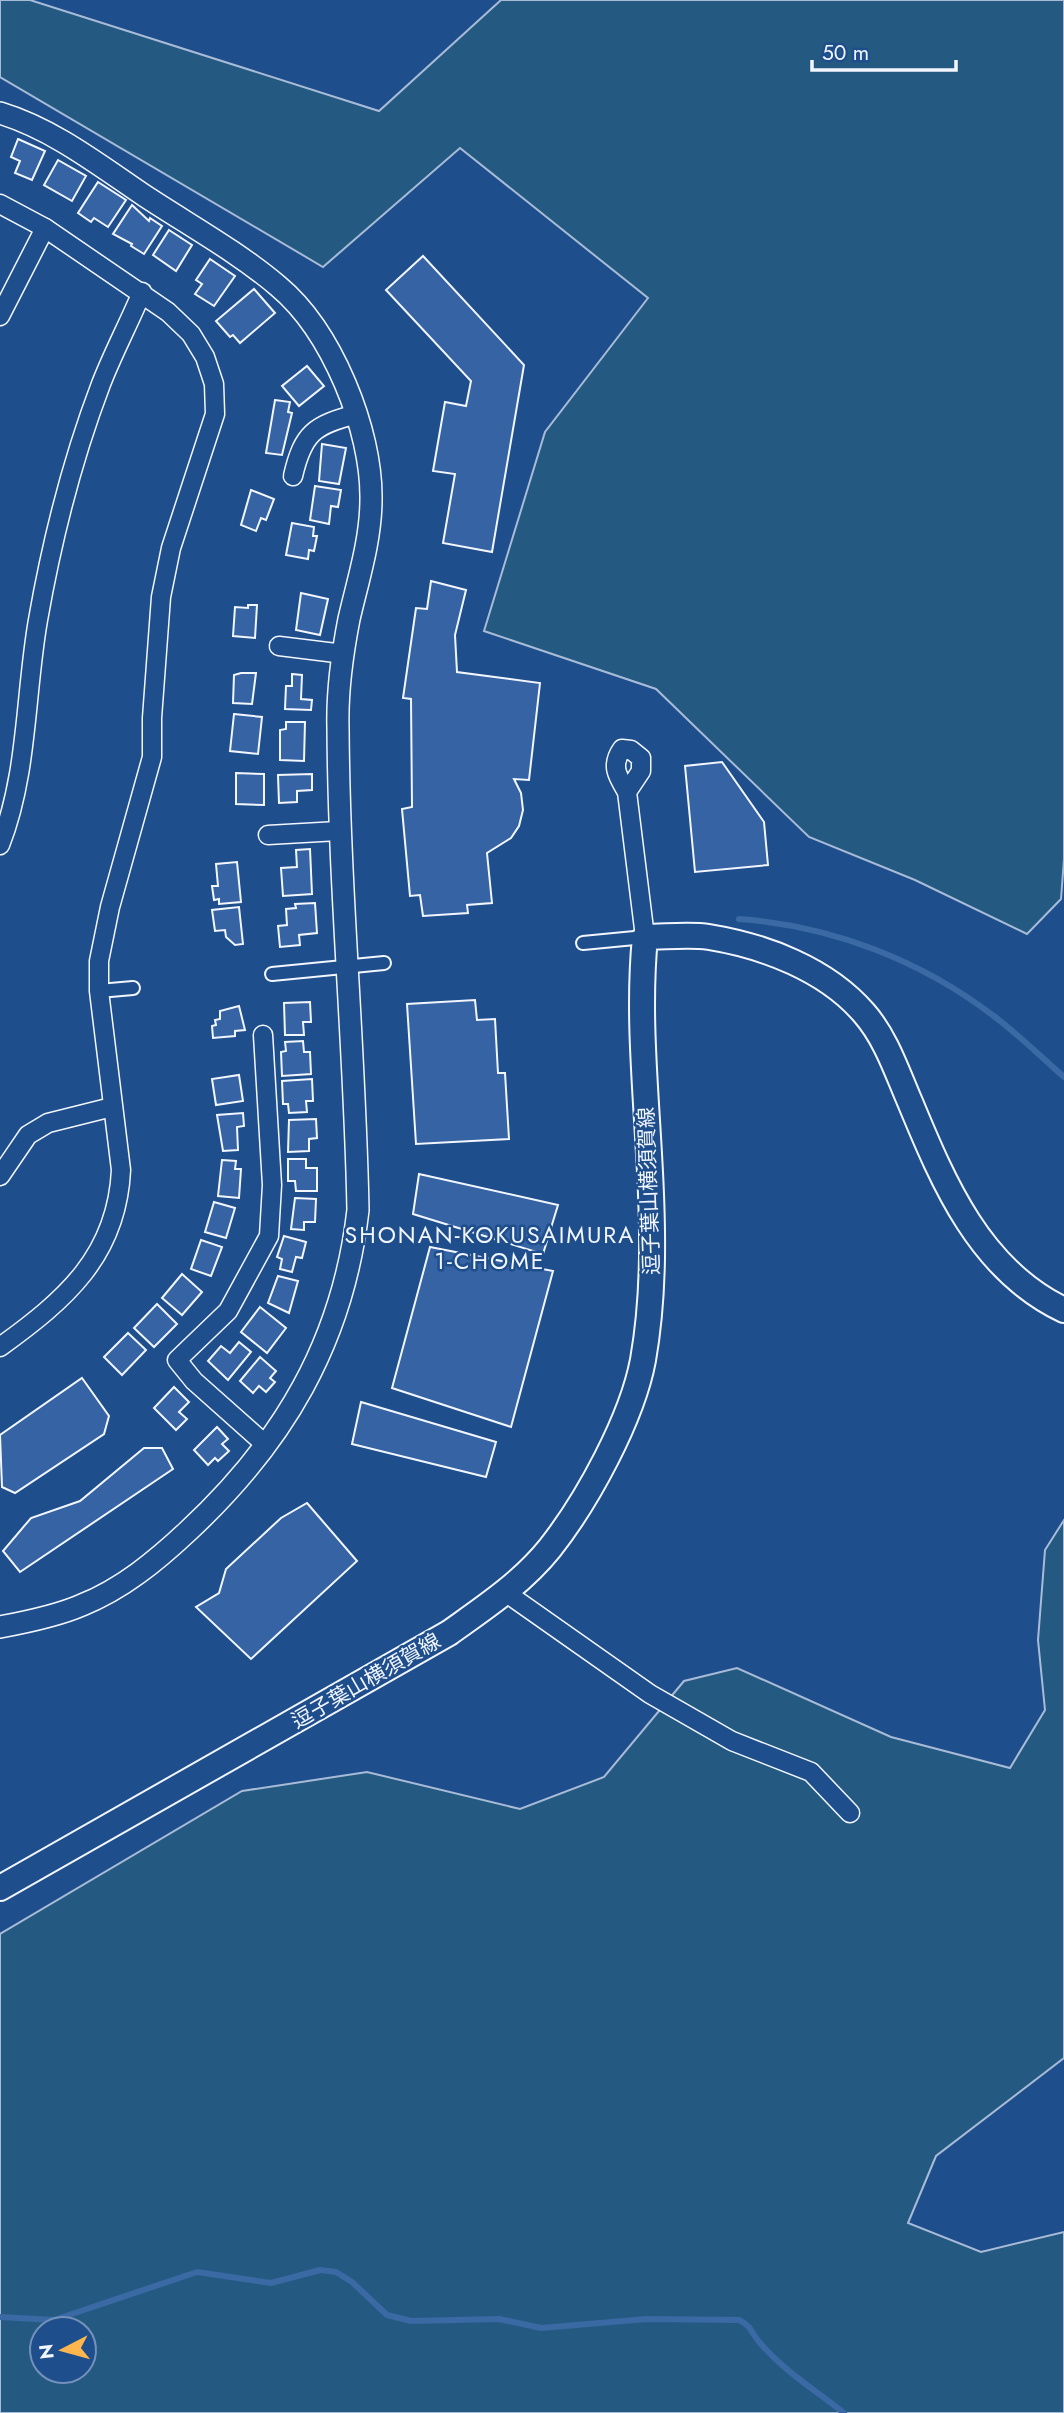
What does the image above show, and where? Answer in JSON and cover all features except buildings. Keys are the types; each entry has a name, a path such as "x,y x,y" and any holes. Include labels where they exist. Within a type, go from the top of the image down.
{"main road":[{"path":"645,937 707,937 762,950 806,969 863,1012 882,1040 931,1154 977,1239 1011,1276 1064,1310"},
{"name":"逗子葉山横須賀線","path":"0,1888 391,1669 449,1633 505,1592 549,1549 591,1488 621,1425 643,1362 652,1280 649,1157 639,991 645,937"}],"street":[{"path":"0,113 18,118 74,148 279,287 311,323 344,381 357,414 371,498 364,563 337,695 338,831 358,1210 353,1255 341,1301 301,1396 222,1500 166,1551 128,1580 82,1605 0,1627"},
{"path":"0,204 45,228 142,292 191,334 205,357 214,384 215,414 171,548 161,597 152,718 152,757 110,907 99,961 99,991 121,1171 114,1219 89,1270 46,1314 0,1347"},
{"path":"0,316 45,228"},
{"path":"0,845 7,826 26,724 38,621 62,504 101,384 142,292"},
{"path":"293,476 300,447 317,426 357,414"},
{"path":"279,646 344,654"},
{"path":"583,943 645,937 628,792"},
{"path":"268,835 338,831"},
{"path":"272,974 384,963"},
{"path":"99,991 134,988"},
{"path":"263,1035 272,1185 268,1236 228,1311 177,1360 194,1381 266,1445"},
{"path":"0,1176 29,1135 48,1123 112,1107"},
{"path":"505,1592 650,1694 732,1741 811,1772 850,1813"}],"shaded area":[{"path":"0,0 30,0 379,111 501,0 1064,0 1064,859 1061,899 1027,934 915,880 809,837 656,689 484,631 545,432 648,298 460,148 323,267 0,77"},
{"path":"1064,1520 1064,2058 936,2156 908,2223 981,2252 1064,2232 1064,2413 0,2413 0,1934 242,1791 367,1772 520,1809 604,1777 684,1681 737,1668 891,1737 1010,1768 1045,1710 1038,1640 1045,1550"}],"waterway":[{"path":"739,919 808,929 874,949 906,963 967,997 995,1017 1064,1077"},
{"path":"0,2317 54,2320 197,2272 271,2283 320,2270 336,2272 352,2282 387,2315 411,2321 499,2319 541,2328 647,2319 739,2320 749,2327 779,2363 844,2413"}],"district":[{"name":"SHONAN-KOKUSAIMURA 1-CHOME","path":"490,1248"}]}
